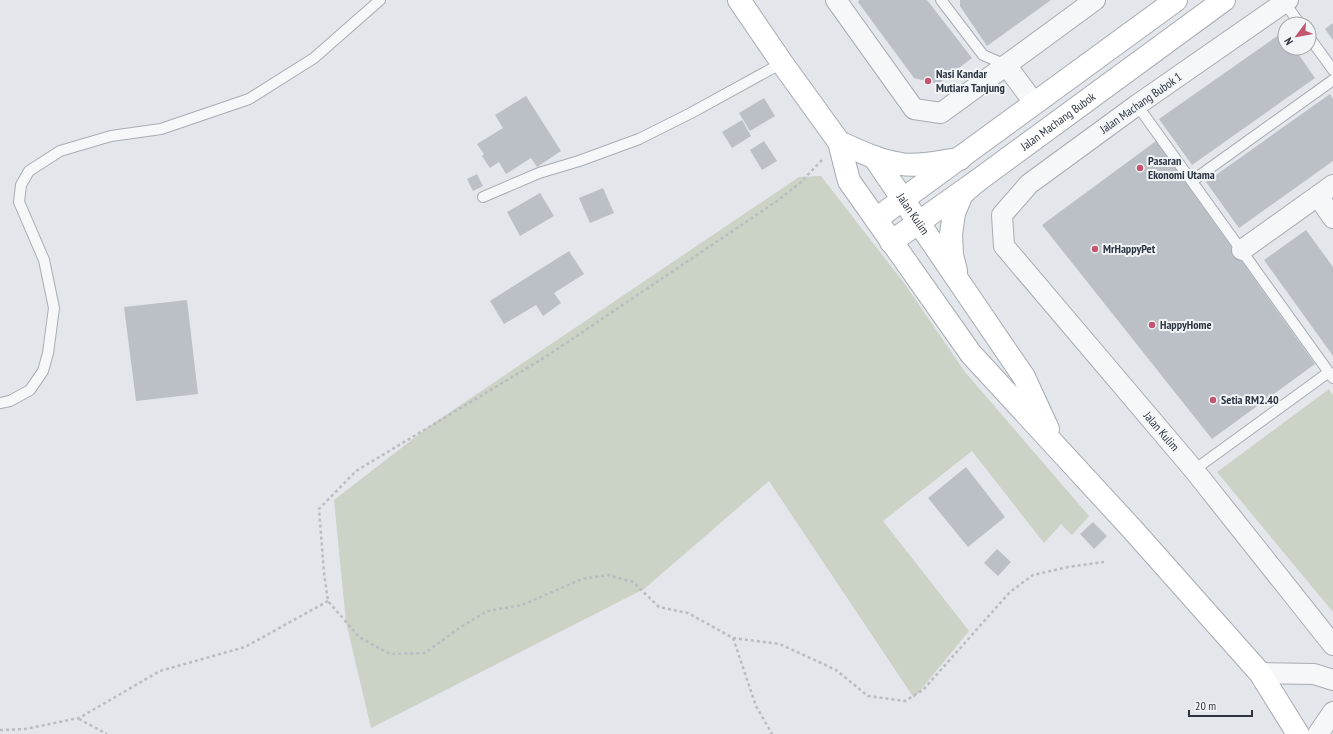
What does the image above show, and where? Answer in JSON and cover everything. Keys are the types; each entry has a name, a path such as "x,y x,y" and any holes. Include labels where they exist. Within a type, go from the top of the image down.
{"main road":[{"name":"Jalan Kulim","path":"739,0 839,142 849,181 971,354 1169,570 1260,673 1298,734"},
{"path":"876,219 1176,0"},
{"name":"Jalan Machang Bubok","path":"891,242 977,181 1224,0"},
{"path":"839,142 874,157 902,164 930,163 960,159"},
{"name":"Jalan Kulim","path":"874,157 1024,377 1057,448"},
{"path":"958,280 952,255 951,234 954,213 962,194 977,181"}],"street":[{"path":"836,0 914,109 941,113 1095,0"},
{"name":"Jalan Machang Bubok 1","path":"1002,215 1029,184 1137,105 1285,1"},
{"path":"1006,65 1035,104"},
{"path":"1242,250 1325,190 1333,218"},
{"name":"Jalan Kulim","path":"1002,215 1004,246 1194,470 1333,645"},
{"path":"1260,673 1314,674 1333,680"},
{"path":"1318,734 1333,712"}],"lane":[{"path":"0,403 10,401 30,390 43,371 49,346 54,308 44,260 19,202 21,185 29,171 60,151 111,136 161,130 249,99 314,58 380,0"},
{"path":"943,1 983,56 1006,65"},
{"path":"1285,1 1295,16"},
{"path":"1317,48 1333,70"},
{"path":"483,197 539,173 579,161 639,139 691,113 782,63"},
{"path":"1192,181 1333,80"},
{"path":"1137,105 1331,375 1194,470"}],"path":[{"path":"839,142 800,183 770,205 547,356 356,471 319,508 324,573 328,600 360,637 390,654 425,653 458,629 487,611 522,605 582,579 608,575 633,582 659,607 688,614 733,638 780,644 836,670 868,696 905,701 923,690 1010,592 1033,575 1068,567 1104,562"},
{"path":"0,730 25,729 79,718 160,671 245,647 328,600"},
{"path":"733,638 756,706 772,734"},
{"path":"79,718 106,734"}],"green space":[{"path":"821,176 904,283 965,372 1089,516 1072,535 1061,524 1044,543 972,451 883,521 969,631 914,698 769,481 644,589 371,728 346,622 334,500 431,425 799,177"},
{"path":"1329,389 1333,395 1333,612 1217,472"}],"building":[{"path":"859,0 927,0 972,58 938,84 914,78 858,2"},
{"path":"960,0 1051,0 987,46 960,6"},
{"path":"1333,23 1333,40 1325,29"},
{"path":"1277,36 1277,56 1300,56 1315,78 1192,165 1159,119"},
{"path":"1330,94 1333,99 1333,161 1239,228 1206,182"},
{"path":"526,96 561,151 537,167 531,158 506,174 499,162 490,168 482,156 484,154 477,144 503,128 495,115"},
{"path":"764,98 775,116 750,131 739,113"},
{"path":"742,120 751,136 732,148 722,132"},
{"path":"764,141 777,161 762,170 750,150"},
{"path":"1156,141 1315,364 1212,439 1042,225"},
{"path":"477,174 483,186 473,191 467,179"},
{"path":"603,188 614,213 590,223 579,198"},
{"path":"540,193 554,216 520,236 507,212"},
{"path":"1306,230 1333,267 1333,356 1264,260"},
{"path":"569,251 584,274 554,293 561,303 543,316 536,305 504,324 490,301"},
{"path":"187,300 198,394 136,401 124,307"},
{"path":"966,467 1005,517 968,547 928,498"},
{"path":"1093,522 1107,536 1094,549 1080,534"},
{"path":"997,549 1011,562 998,576 984,563"}],"place":[{"name":"Nasi Kandar Mutiara Tanjung","path":"928,81"},
{"name":"Pasaran Ekonomi Utama","path":"1140,168"},
{"name":"MrHappyPet","path":"1095,249"},
{"name":"HappyHome","path":"1152,325"},
{"name":"Setia RM2.40","path":"1213,400"}]}
